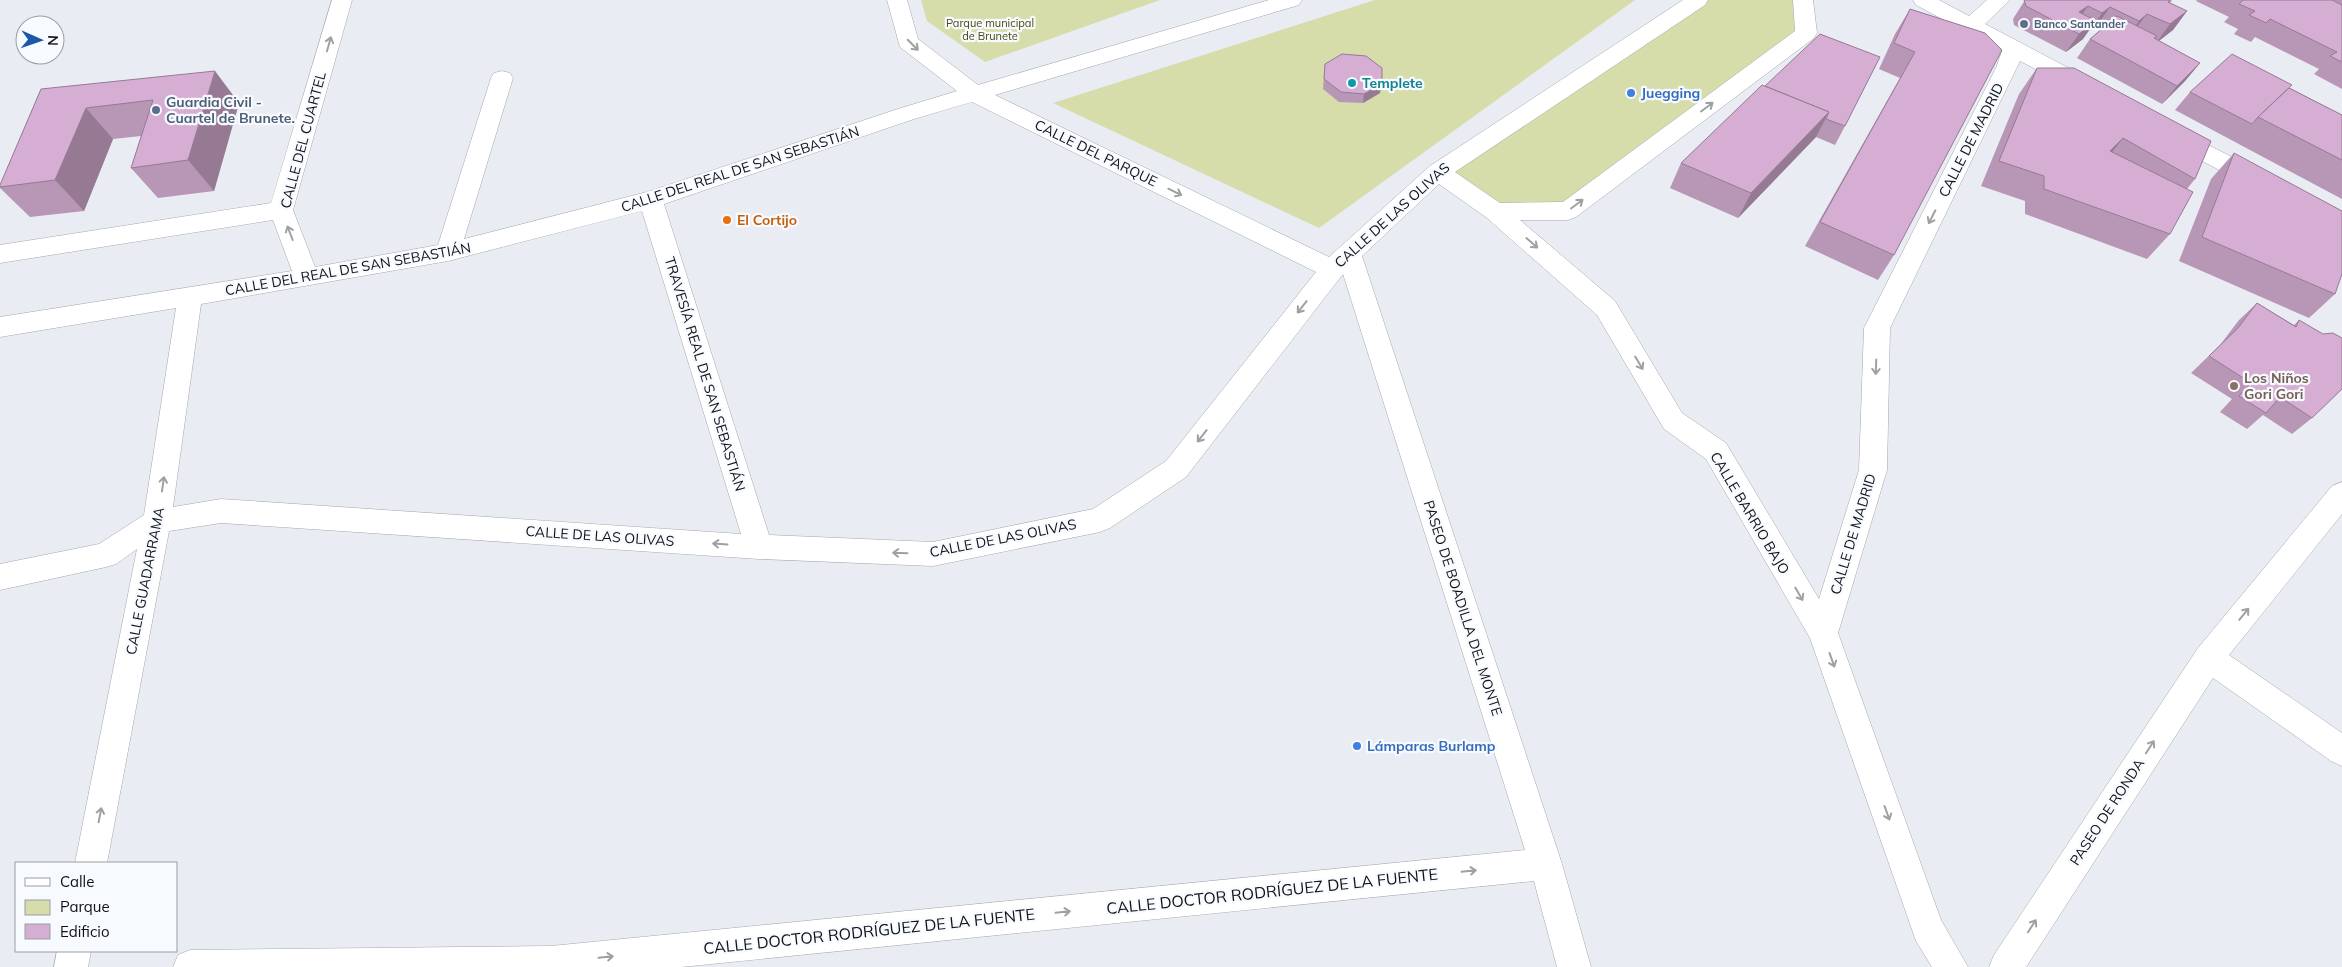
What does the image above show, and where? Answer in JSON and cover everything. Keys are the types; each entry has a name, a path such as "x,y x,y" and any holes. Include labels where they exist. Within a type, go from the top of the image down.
{"street":[{"name":"CALLE DEL CUARTEL","path":"307,278 281,210 342,0"},
{"name":"CALLE DEL PARQUE","path":"897,0 908,42 976,95 1340,261"},
{"name":"CALLE DEL REAL DE SAN SEBASTIÁN","path":"0,327 307,278 448,252 651,200 906,114 976,95 1292,0"},
{"name":"CALLE DE LAS OLIVAS","path":"0,577 106,555 157,521 220,511 759,547 933,554 1100,520 1176,469 1340,261 1438,172 1698,0"},
{"path":"1495,212 1568,211 1806,33 1803,0"},
{"path":"1924,0 1972,24 2100,95"},
{"path":"1972,24 2000,0"},
{"name":"CALLE DE MADRID","path":"1823,634 1873,470 1877,328 2007,68 2014,47"},
{"path":"448,252 502,78"},
{"path":"2152,123 2273,189"},
{"name":"CALLE BARRIO BAJO","path":"1438,172 1495,212 1606,308 1673,421 1716,451 1823,634"},
{"name":"TRAVESÍA REAL DE SAN SEBASTIÁN","path":"651,200 759,547"},
{"path":"0,254 281,210"},
{"name":"PASEO DE BOADILLA DEL MONTE","path":"1340,261 1546,864 1574,967"},
{"name":"CALLE GUADARRAMA","path":"91,862 157,521 190,297"},
{"name":"PASEO DE RONDA","path":"2006,967 2209,658 2342,494"},
{"path":"1823,634 1928,929 1951,967"},
{"path":"2209,658 2342,752"},
{"name":"CALLE DOCTOR RODRÍGUEZ DE LA FUENTE","path":"190,967 551,962 1546,864"},
{"path":"71,967 74,952"}],"green space":[{"name":"Parque municipal de Brunete","path":"921,0 1160,0 985,62 927,21"},
{"path":"1375,0 1635,0 1319,228 1053,103"},
{"path":"1698,0 1803,0 1806,33 1568,211 1495,212 1438,172"}],"building":[{"path":"2024,0 2170,0 2168,2 2187,11 2170,24 2147,14 2139,21 2110,7 2102,13 2088,6 2079,12 2096,21 2079,34 2026,6"},
{"path":"2243,0 2332,0 2342,5 2342,62 2330,56 2337,52 2270,19 2266,23 2249,15 2255,11 2239,4"},
{"path":"1910,9 1985,33 2002,50 1894,255 1820,222 1915,52 1894,43"},
{"path":"2117,16 2157,36 2154,38 2200,63 2177,86 2090,39"},
{"path":"1820,34 1880,57 1845,126 1826,119 1829,112 1765,86"},
{"name":"Templete","path":"1342,54 1366,56 1382,68 1382,84 1364,94 1341,92 1324,79 1325,64"},
{"path":"2232,54 2292,85 2252,124 2190,92"},
{"path":"2037,68 2074,68 2211,141 2195,179 2123,138 2110,151 2193,192 2170,234 2044,189 2044,176 1999,161"},
{"path":"215,71 188,160 131,168 153,100 86,108 55,180 0,187 41,89"},
{"path":"1762,85 1829,112 1751,193 1681,163"},
{"path":"2289,88 2342,115 2342,160 2258,117"},
{"path":"2234,153 2342,211 2342,274 2335,294 2202,237"},
{"path":"2257,303 2296,327 2299,320 2323,334 2333,333 2342,338 2342,389 2312,418 2280,397 2266,413 2239,396 2251,383 2209,356 2238,328"}],"place":[{"name":"Banco Santander","path":"2024,24"},
{"name":"Templete","path":"1352,83"},
{"name":"Juegging","path":"1631,93"},
{"name":"Guardia Civil - Cuartel de Brunete.","path":"156,110"},
{"name":"El Cortijo","path":"727,220"},
{"name":"Los Niños Gori Gori","path":"2234,386"},
{"name":"Lámparas Burlamp","path":"1357,746"}]}
